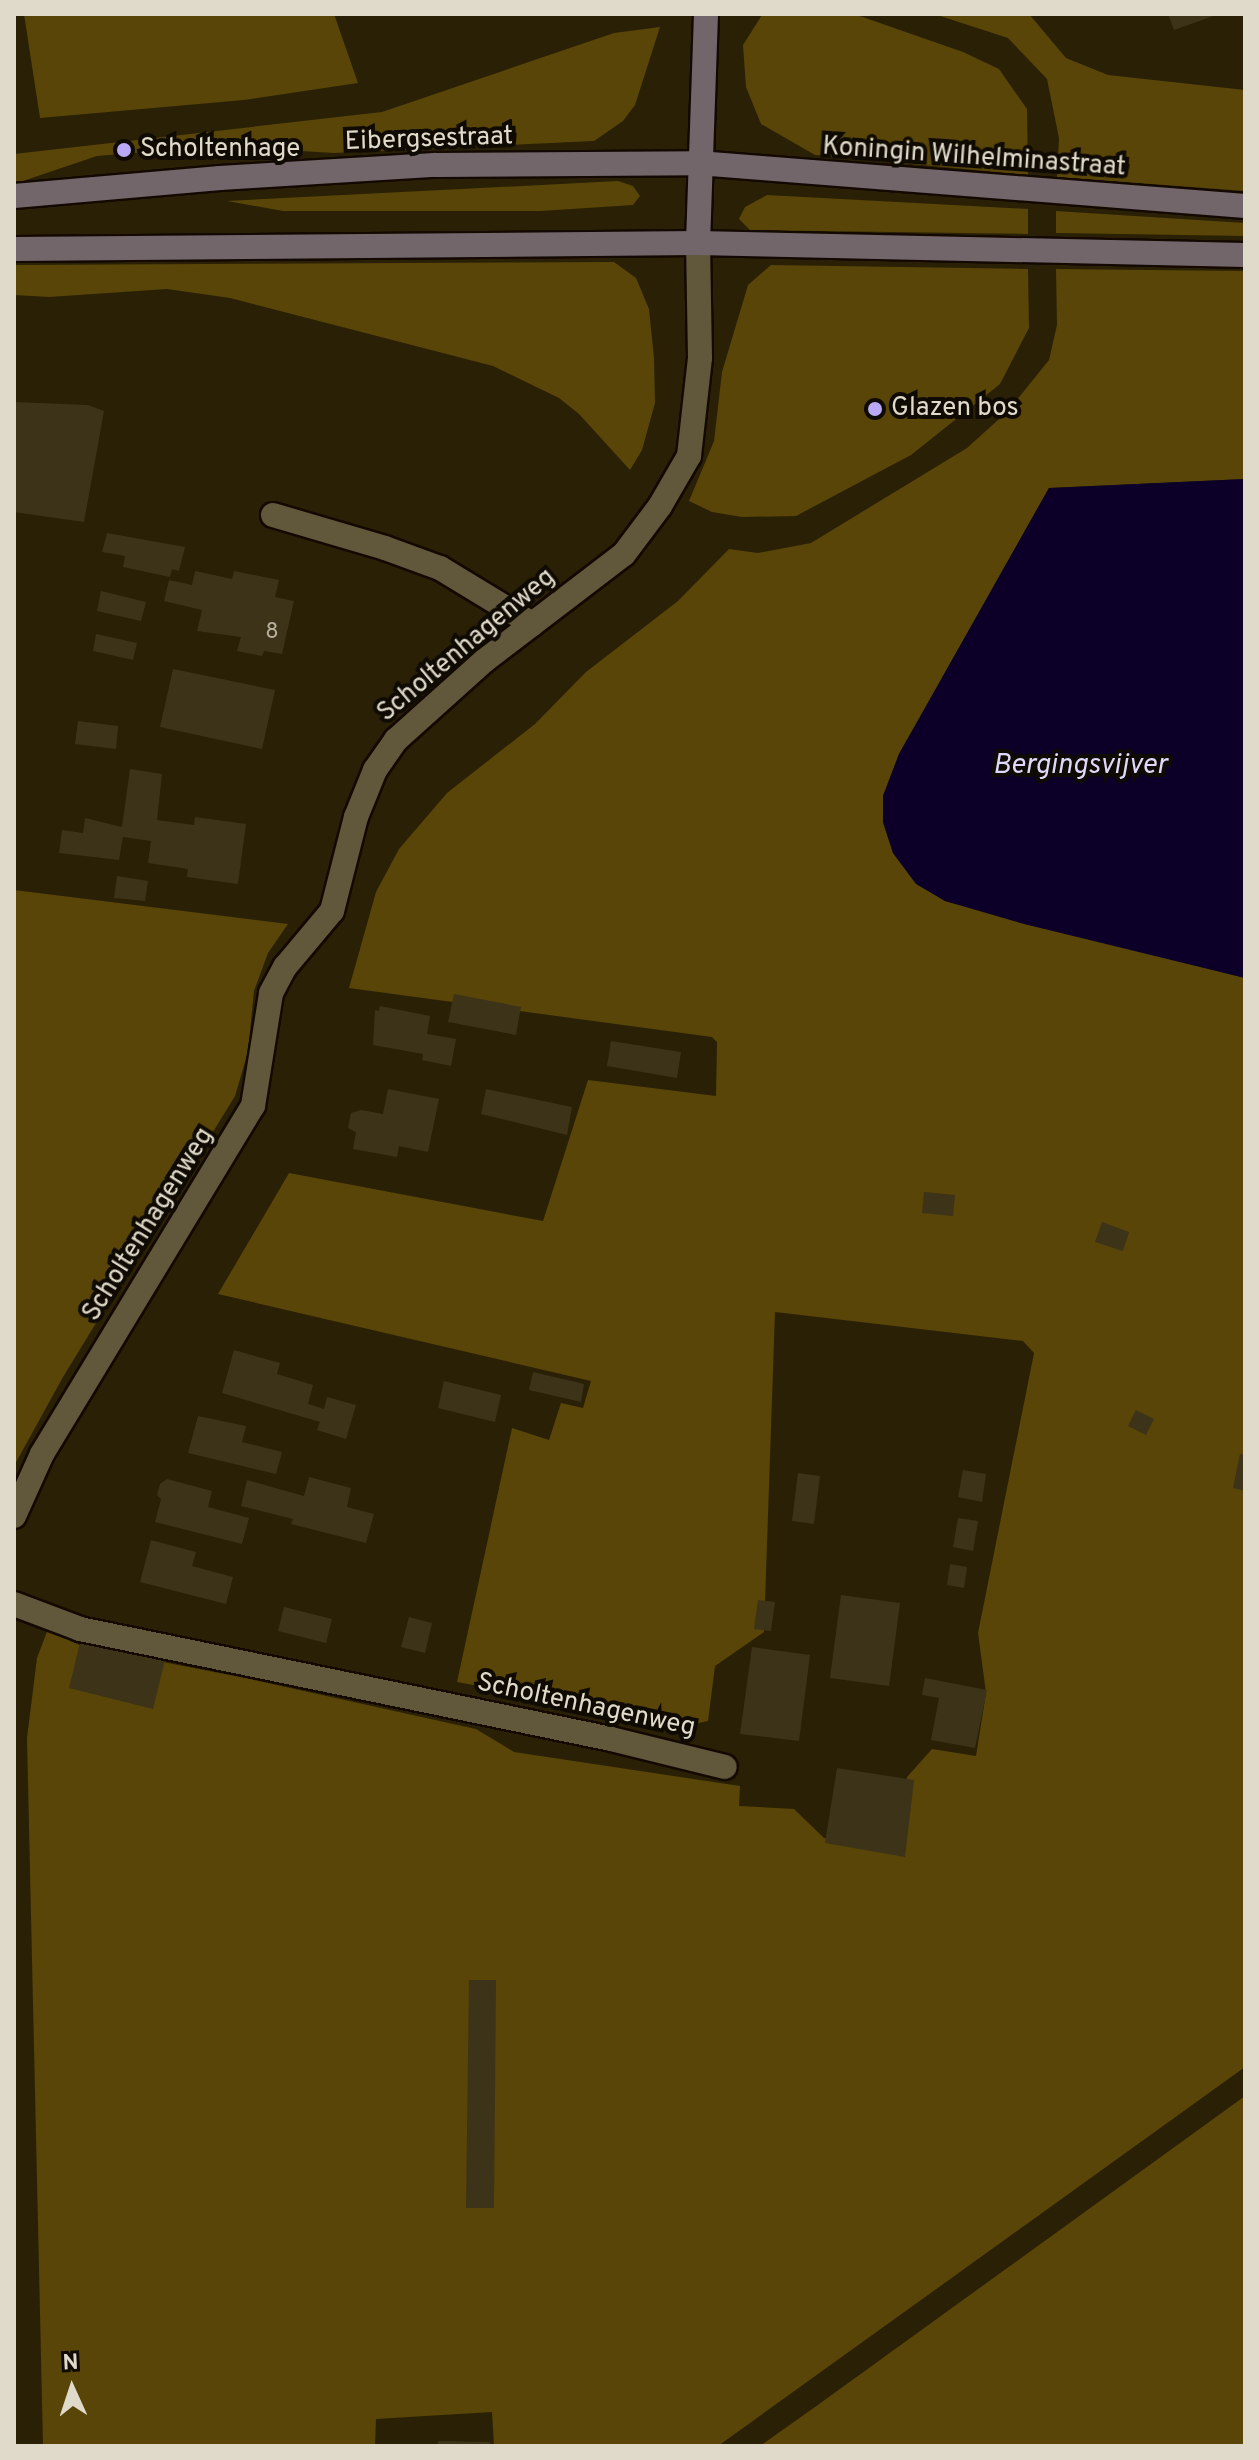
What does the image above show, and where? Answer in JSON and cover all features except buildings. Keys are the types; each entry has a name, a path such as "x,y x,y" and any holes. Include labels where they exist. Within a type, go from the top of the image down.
{"main road":[{"path":"698,243 698,163 706,14"},
{"name":"Eibergsestraat","path":"14,196 220,178 435,165 698,163"},
{"name":"Koningin Wilhelminastraat","path":"698,163 1245,206"},
{"path":"14,249 698,243 1245,255"}],"street":[{"name":"Scholtenhagenweg","path":"14,1516 42,1454 253,1106 271,993 285,967 332,911 356,817 375,770 396,740 532,624 624,554 660,506 689,456 700,358 698,243"},
{"path":"273,515 385,548 440,568 532,624"},
{"name":"Scholtenhagenweg","path":"14,1604 80,1629 570,1730 725,1767"}],"shaded area":[{"path":"24,14 334,14 358,83 244,100 40,118"},
{"path":"854,14 963,52 999,69 1027,109 1028,175 815,155 761,124 746,87 743,45 762,15"},
{"path":"934,14 1029,14 1066,58 1108,75 1245,90 1245,191 1057,177 1059,138 1047,79 1008,38"},
{"path":"660,27 635,105 623,121 594,141 334,153 219,146 97,156 14,184 14,154 382,112 614,33"},
{"path":"618,181 633,186 640,196 633,205 541,211 283,211 227,201"},
{"path":"767,195 1028,209 1028,234 750,230 739,219 745,207"},
{"path":"1056,211 1245,223 1245,236 1056,233"},
{"path":"614,262 636,278 649,309 654,358 655,403 642,450 630,470 579,414 559,398 493,366 230,298 167,289 49,297 14,295 14,265"},
{"path":"771,265 1028,269 1029,328 1000,384 911,455 796,516 742,517 712,512 689,501 714,441 722,372 748,285"},
{"path":"1056,269 1245,271 1245,479 1049,488 899,754 883,796 883,822 893,853 916,883 945,901 1245,978 1245,2067 718,2446 494,2446 492,2412 376,2419 375,2446 43,2446 27,1738 37,1658 48,1629 81,1646 250,1679 476,1729 514,1752 740,1786 739,1806 794,1809 824,1838 905,1839 907,1777 932,1749 976,1756 986,1693 978,1633 1034,1353 1023,1341 775,1312 764,1632 715,1666 708,1721 690,1725 457,1682 512,1428 549,1440 561,1403 583,1408 591,1381 218,1294 289,1173 543,1221 588,1080 716,1096 717,1042 712,1037 349,988 376,892 399,849 447,793 535,724 586,672 678,601 729,549 758,553 811,543 967,448 1008,411 1049,360 1057,325"},
{"path":"14,890 288,924 268,953 254,991 248,1052 235,1096 63,1377 14,1466"},
{"path":"1245,2096 1245,2446 760,2446 815,2407"}],"water":[{"name":"Bergingsvijver","path":"1245,479 1245,978 1024,924 945,901 916,884 893,853 883,822 883,796 899,754 1049,488"}],"place":[{"name":"Scholtenhage","path":"124,150"},
{"name":"Glazen bos","path":"875,409"}]}
